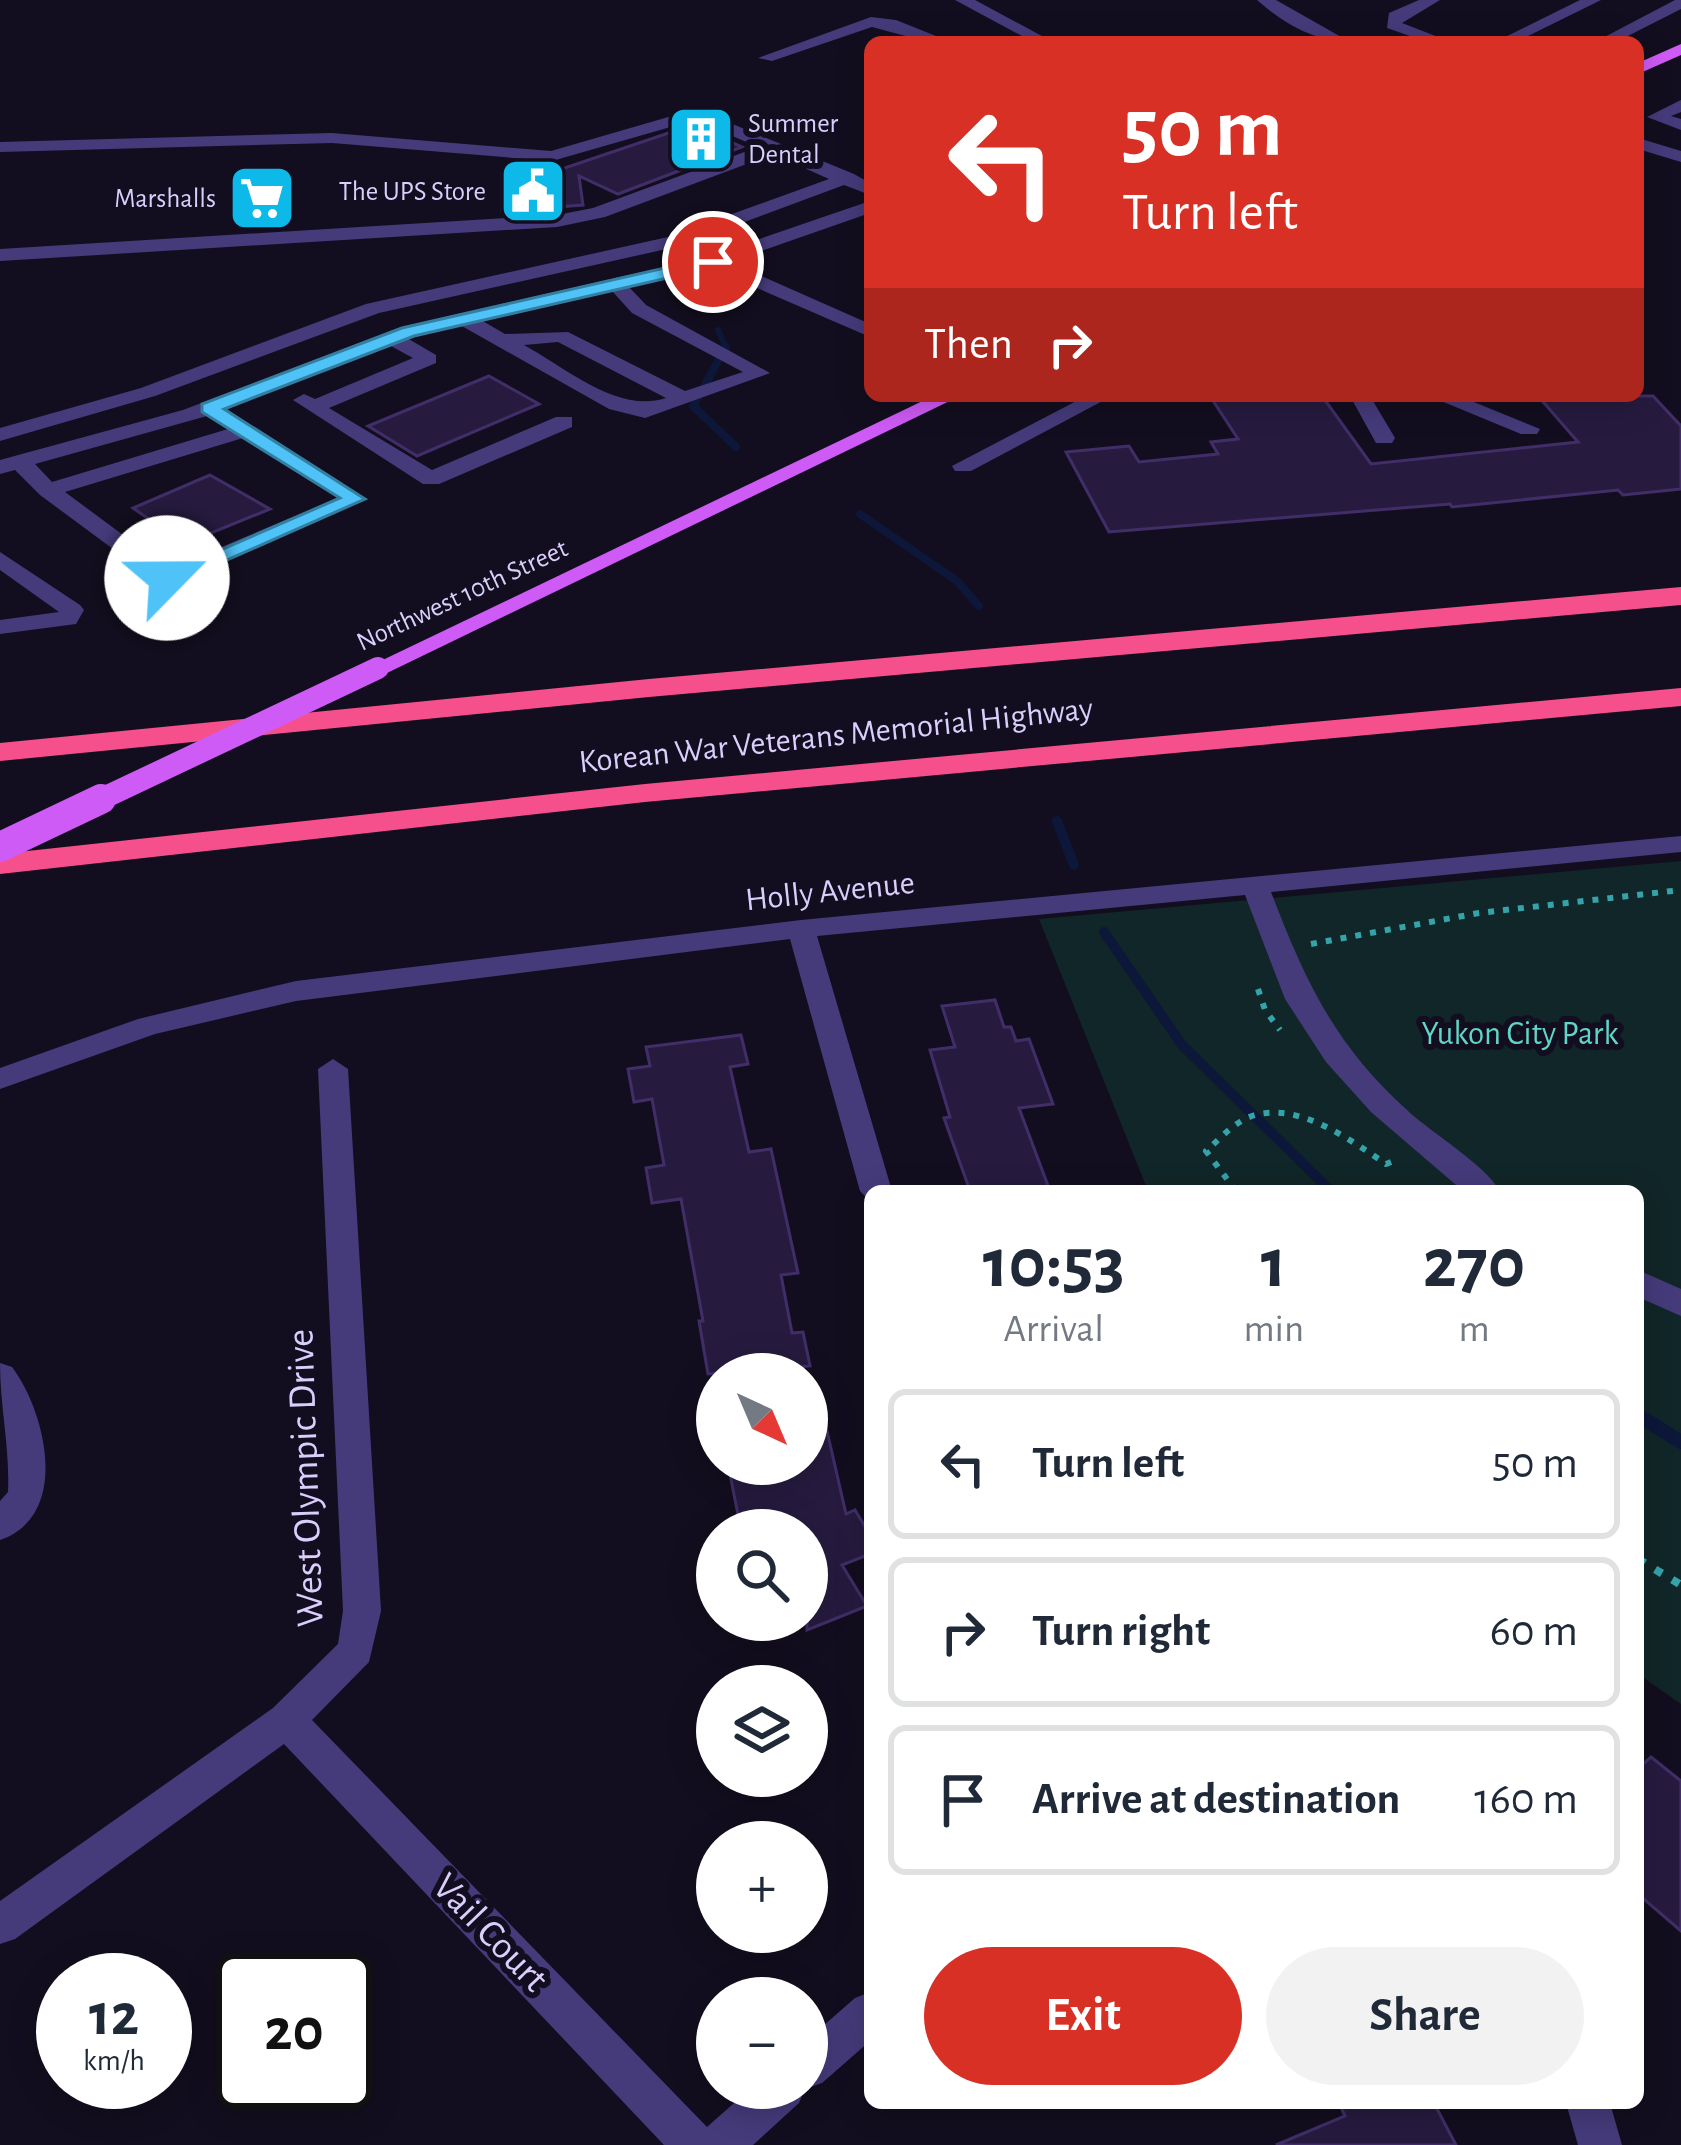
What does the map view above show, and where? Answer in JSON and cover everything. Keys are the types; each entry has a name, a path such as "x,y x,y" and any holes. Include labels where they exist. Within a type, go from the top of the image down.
{"highway":[{"name":"Korean War Veterans Memorial Highway","path":"0,752 1681,596"},
{"name":"Korean War Veterans Memorial Highway","path":"0,865 669,791 1681,697"},
{"path":"0,742 109,740"}],"main road":[{"path":"1644,66 1681,49"},
{"name":"Northwest 10th Street","path":"0,847 937,402"}],"street":[{"path":"963,0 1033,36"},
{"path":"1264,0 1328,36"},
{"path":"1425,36 1393,25 1395,16 1432,0"},
{"path":"1516,36 1593,0"},
{"path":"1615,36 1681,3"},
{"path":"766,58 876,21 924,36"},
{"path":"1522,33 1532,36"},
{"path":"1681,105 1656,117 1681,125"},
{"path":"0,147 332,138 552,156 696,114 862,183"},
{"path":"1644,145 1681,157"},
{"path":"0,255 557,221 598,213 775,147"},
{"path":"0,435 148,392 373,308 694,236 862,183"},
{"path":"10,465 209,408 391,338 713,262 864,208"},
{"path":"834,219 864,233"},
{"path":"713,262 864,328"},
{"path":"464,319 616,405 645,412 760,373 640,309 616,284"},
{"path":"502,340 561,336 684,399"},
{"path":"313,407 429,359 391,338"},
{"path":"278,382 431,479 564,422"},
{"path":"963,466 1090,402"},
{"path":"1363,402 1384,438"},
{"path":"1455,402 1529,429"},
{"path":"10,465 167,578 355,499 209,408"},
{"path":"48,490 245,430"},
{"path":"0,559 72,610 68,619 0,627"},
{"name":"Holly Avenue","path":"0,1079 148,1026 296,991 801,929 1681,844"},
{"path":"1256,888 1300,1000 1332,1049 1387,1111 1477,1185"},
{"path":"801,929 874,1185"},
{"name":"West Olympic Drive","path":"0,1925 287,1720 356,1651 362,1611 333,1069"},
{"path":"1644,1285 1681,1304"},
{"path":"0,1376 21,1409 27,1467 26,1497 0,1525"},
{"name":"Vail Court","path":"287,1720 694,2145"},
{"path":"828,2050 864,2018"},
{"path":"720,2145 760,2109"},
{"path":"1590,2109 1600,2145"}],"path":[{"path":"1302,946 1479,913 1681,890"},
{"path":"1232,1185 1206,1151 1247,1117 1269,1112 1332,1128 1386,1164 1398,1160"},
{"path":"1644,1563 1681,1585"}],"green space":[{"name":"Yukon City Park","path":"1681,861 1681,1704 1644,1678 1644,1185 1146,1185 1039,919"}],"building":[{"path":"692,125 742,147 618,194 579,176 583,205 502,211 502,174 553,172"},
{"path":"489,376 539,404 417,456 368,426"},
{"path":"1644,396 1653,396 1681,426 1681,489 1623,495 1618,490 1109,532 1066,452 1129,446 1139,462 1218,454 1211,442 1238,439 1214,402 1326,402 1371,464 1578,442 1543,402 1644,402"},
{"path":"210,475 270,509 189,542 180,541 133,508"},
{"path":"995,1000 1004,1027 1011,1027 1016,1041 1029,1039 1053,1104 1019,1108 1048,1185 968,1185 944,1118 950,1117 930,1050 955,1047 942,1006"},
{"path":"741,1035 748,1064 730,1067 749,1152 771,1149 798,1273 781,1275 792,1333 803,1332 807,1353 704,1353 681,1199 652,1203 646,1168 664,1165 652,1099 634,1102 628,1069 650,1066 646,1047"},
{"path":"828,1435 846,1514 855,1510 864,1525 864,1556 842,1565 864,1607 828,1622 828,1509 737,1509 732,1485 828,1485"},
{"path":"1651,1757 1681,1781 1681,1931 1644,1899 1644,1763"},
{"path":"1342,2109 1437,2109 1456,2145 1276,2145 1345,2116"}],"waterway":[{"path":"718,330 726,347"},
{"path":"726,347 693,406 736,447"},
{"path":"860,514 957,581 979,606"},
{"path":"1057,821 1074,865"},
{"path":"1104,932 1182,1045 1325,1185"},
{"path":"1644,1419 1681,1442"}],"place":[{"name":"Summer Dental","path":"701,139"},
{"name":"The UPS Store","path":"533,191"},
{"name":"Marshalls","path":"262,198"}],"route":[{"path":"167,578 355,499 209,408 408,332 713,262"}]}
